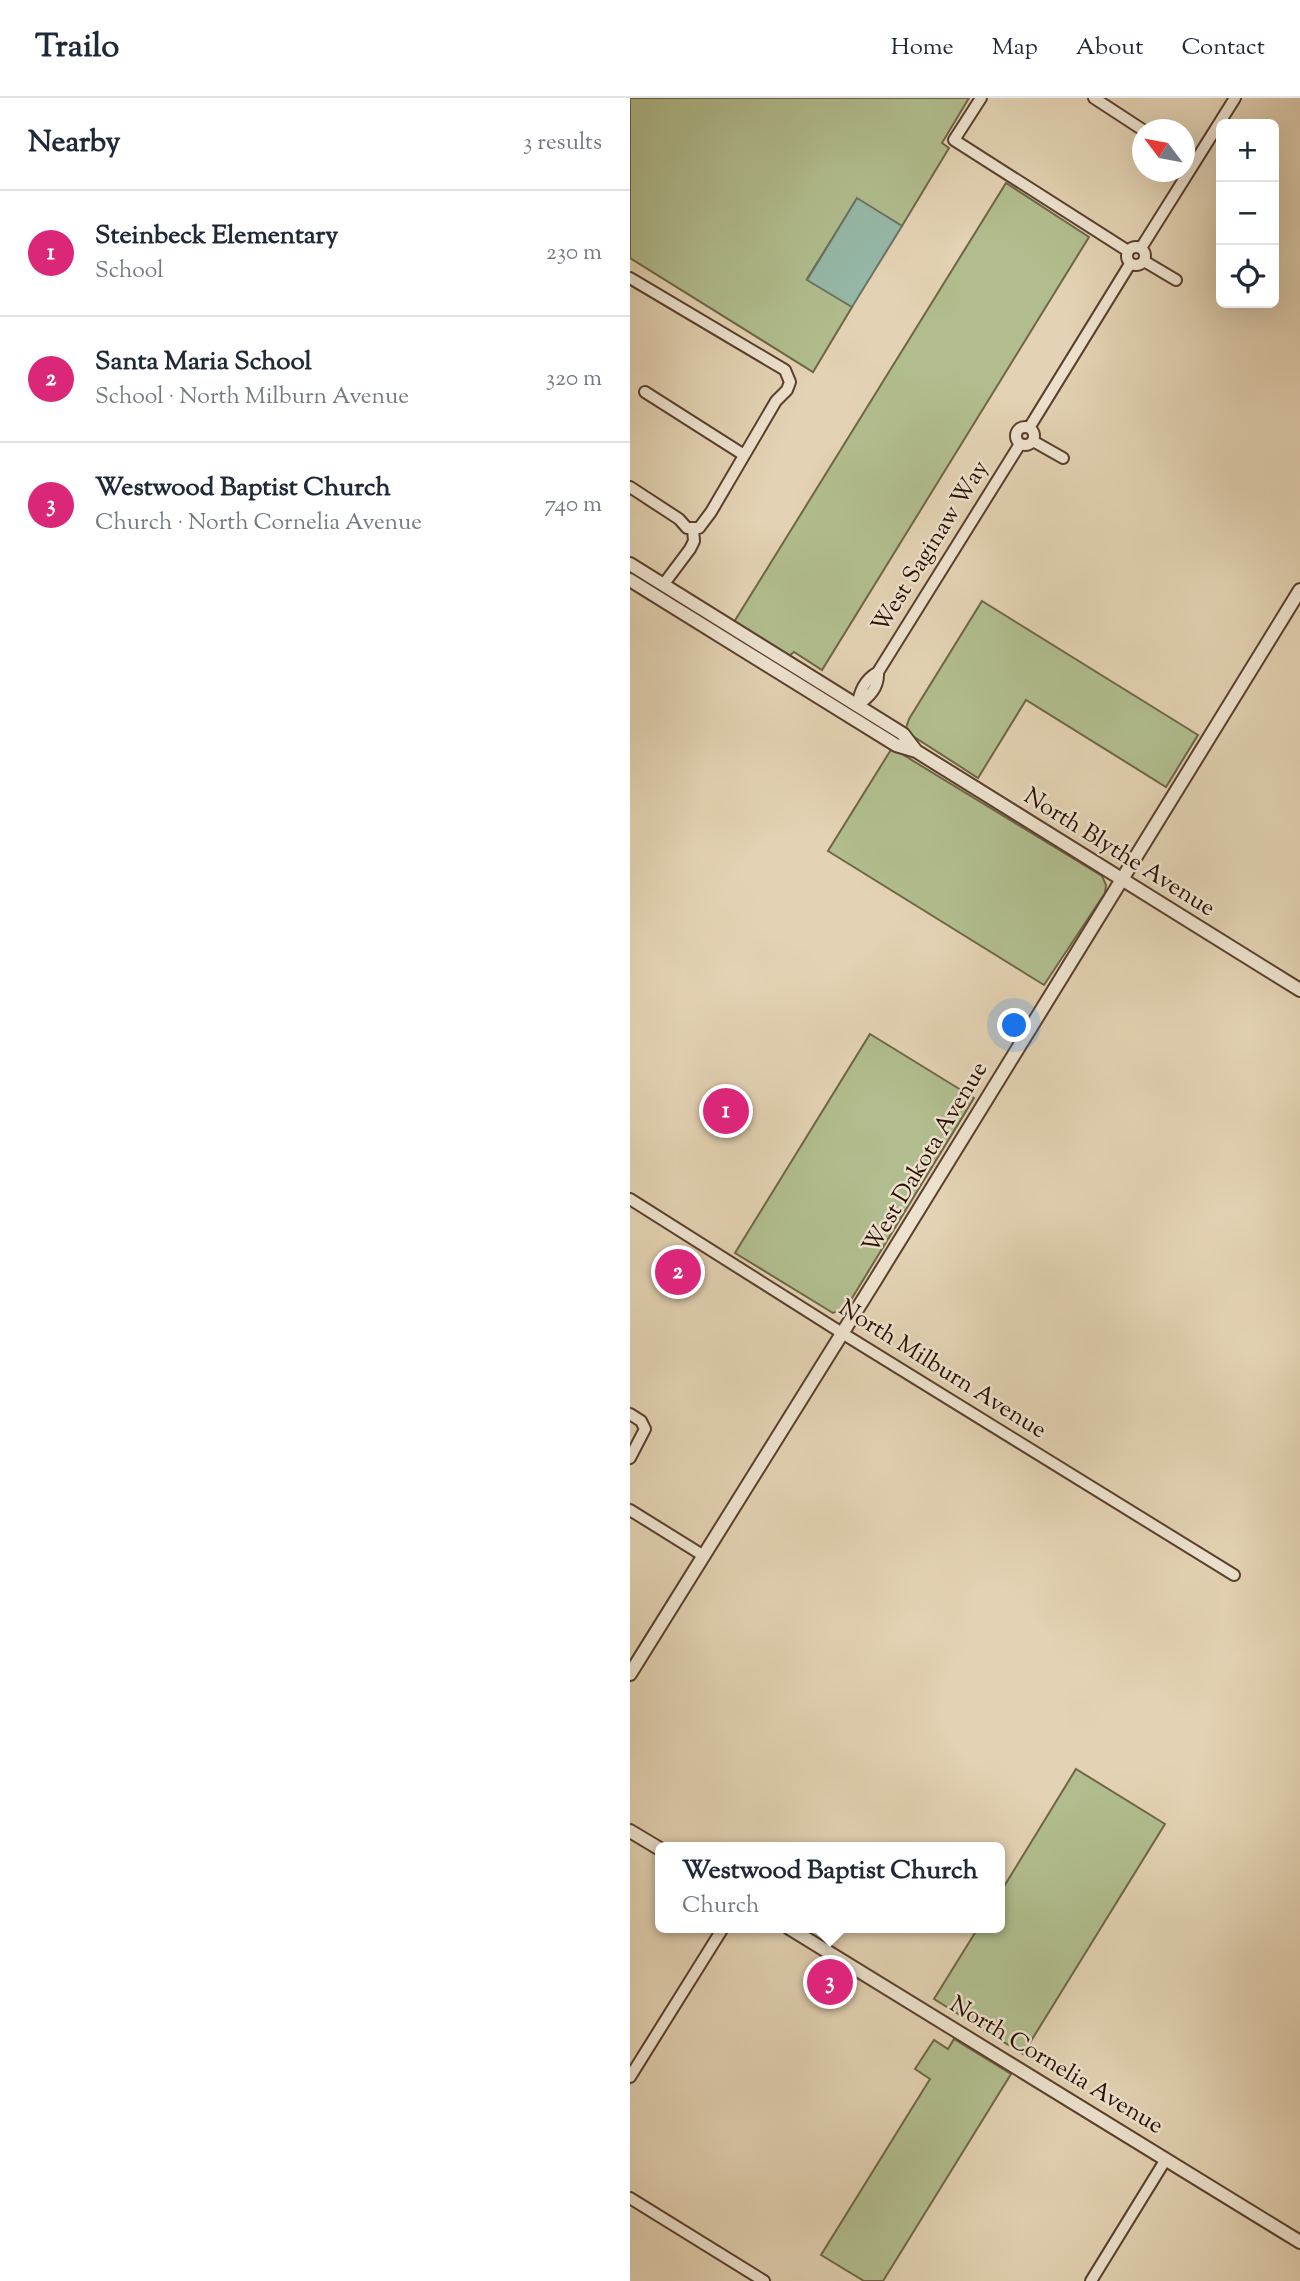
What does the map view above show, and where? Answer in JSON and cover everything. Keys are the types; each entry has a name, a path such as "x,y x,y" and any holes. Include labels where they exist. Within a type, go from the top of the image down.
{"street":[{"path":"981,98 954,140 1128,251"},
{"path":"1094,98 1132,123"},
{"path":"1195,152 1234,98"},
{"path":"1141,248 1177,182"},
{"path":"1128,251 1141,248"},
{"path":"1130,264 1140,265 1144,261 1141,248"},
{"path":"1128,251 1127,261 1130,264"},
{"path":"1144,261 1176,280"},
{"path":"1030,428 1130,264"},
{"path":"630,278 785,370 790,382 788,390 776,401 702,526 687,528 630,487"},
{"path":"645,392 744,455"},
{"path":"1022,427 1030,428 1034,434 1033,441 1027,445 1020,444 1016,438 1017,431 1022,427"},
{"path":"1033,441 1063,458"},
{"name":"West Saginaw Way","path":"857,706 861,691 870,677 878,672 1020,444"},
{"path":"663,585 690,549 694,541 693,529"},
{"name":"North Blythe Avenue","path":"630,564 663,585 686,607 781,674 896,745 916,751 1300,990"},
{"name":"North Blythe Avenue","path":"630,580 686,607 857,706 903,734 916,751"},
{"name":"West Dakota Avenue","path":"630,1674 1300,590"},
{"name":"North Blythe Avenue","path":"781,674 790,674 845,708 857,706"},
{"name":"North Milburn Avenue","path":"630,1199 1234,1575"},
{"path":"630,1414 641,1421 645,1429 630,1458"},
{"path":"630,1510 704,1556"},
{"path":"630,1831 655,1846"},
{"path":"630,2077 720,1933"},
{"name":"North Cornelia Avenue","path":"797,1933 1300,2242"},
{"path":"1091,2281 1166,2159"},
{"path":"630,2198 764,2281"}],"shaded area":[{"path":"630,98 969,98 942,143 949,148 902,226 857,199 807,279 852,307 813,372 630,258"},
{"path":"1006,183 1089,237 822,670 794,652 789,656 734,622"},
{"path":"857,198 902,226 852,307 807,280"},
{"path":"982,601 1198,735 1166,787 1026,700 978,778 905,731 909,719"},
{"path":"892,748 1102,876 1106,885 1105,893 1044,985 828,851"},
{"path":"870,1034 974,1098 846,1308 833,1313 735,1253"},
{"path":"1076,1769 1165,1824 1023,2054 934,1999 975,1933 1005,1933 1005,1885"},
{"path":"954,2039 1011,2074 883,2281 864,2281 821,2255 930,2079 915,2069 934,2040 948,2049"}],"place":[{"name":"Steinbeck Elementary","path":"726,1111"},
{"name":"Santa Maria School","path":"678,1272"},
{"name":"Westwood Baptist Church","path":"830,1982"}]}
